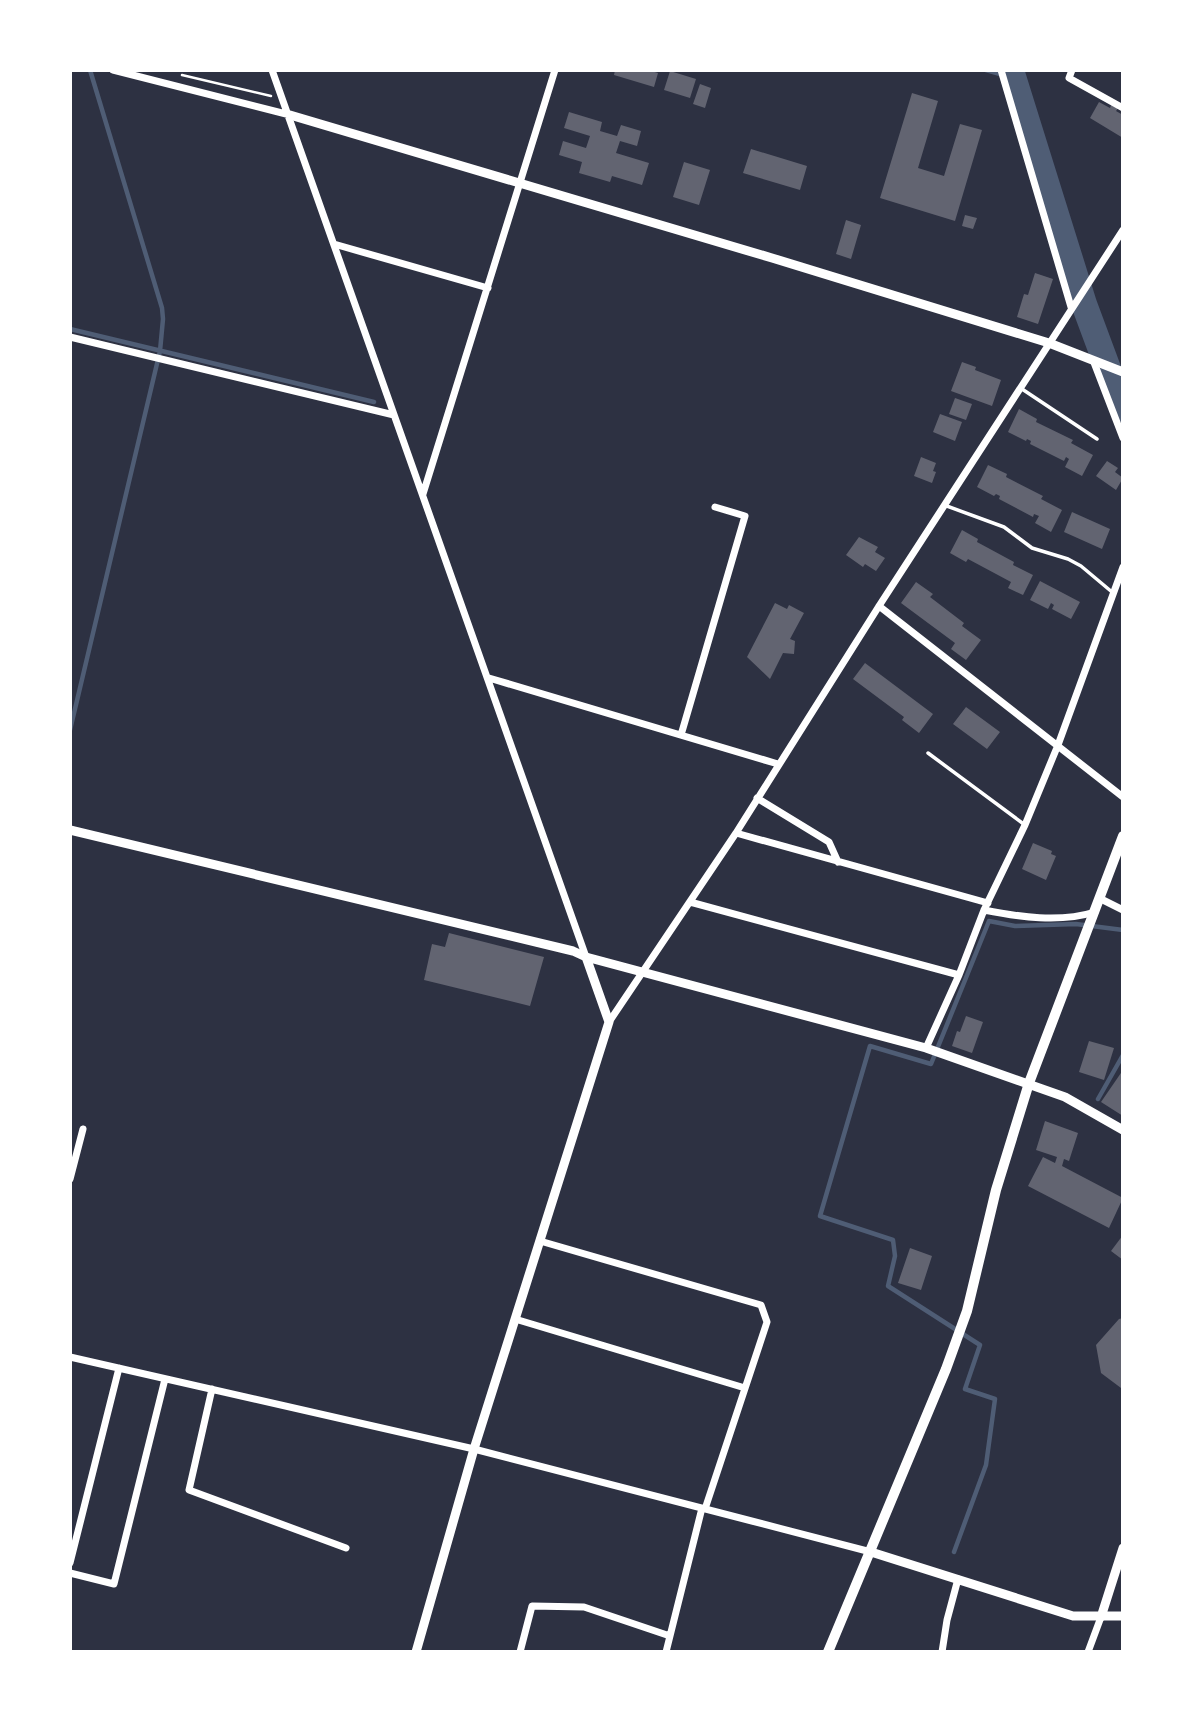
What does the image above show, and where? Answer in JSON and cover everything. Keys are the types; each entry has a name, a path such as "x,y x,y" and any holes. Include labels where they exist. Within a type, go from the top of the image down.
{"main road":[{"path":"828,1652 946,1369 967,1311 996,1190 1029,1083 1101,900 1123,836"}],"street":[{"path":"113,70 277,111 521,183 1049,343 1123,372"},
{"path":"272,70 609,1021"},
{"path":"423,494 555,70"},
{"path":"1001,70 1071,307"},
{"path":"1072,70 1069,78 1123,108"},
{"path":"416,1652 474,1449 609,1021 736,833 878,606 1071,307 1119,244 1123,230"},
{"path":"334,244 488,288"},
{"path":"70,337 394,415"},
{"path":"1093,360 1123,438"},
{"path":"681,735 745,516 715,507"},
{"path":"926,1048 1058,745 1123,567"},
{"path":"878,606 1123,797"},
{"path":"489,678 778,764"},
{"path":"757,799 829,842 838,862"},
{"path":"70,830 573,951 586,957 926,1048 1065,1097 1123,1130"},
{"path":"736,833 1023,916 1058,918 1096,912"},
{"path":"1101,900 1123,910"},
{"path":"690,902 959,975"},
{"path":"70,1179 83,1129"},
{"path":"540,1241 761,1305 766,1322 703,1508 666,1652"},
{"path":"515,1319 745,1388"},
{"path":"70,1357 474,1449 703,1508 871,1552 1073,1616 1123,1616"},
{"path":"70,1563 119,1368"},
{"path":"70,1573 114,1584 165,1378"},
{"path":"212,1390 189,1490 346,1548"},
{"path":"1088,1652 1123,1548"},
{"path":"942,1652 958,1579"},
{"path":"520,1652 533,1606 584,1607 670,1636"}],"lane":[{"path":"1020,388 1097,439"},
{"path":"944,505 1004,527 1032,548 1068,559 1114,593"},
{"path":"928,753 1024,825"}],"path":[{"path":"174,73 271,96 277,111"}],"building":[{"path":"615,70 648,70 658,73 654,87 614,75"},
{"path":"670,71 696,79 690,98 664,90"},
{"path":"700,84 711,88 705,108 693,104"},
{"path":"912,93 938,101 918,168 944,176 960,124 982,130 955,221 880,198"},
{"path":"1099,102 1110,108 1112,103 1119,107 1116,111 1123,115 1123,138 1090,118"},
{"path":"569,112 602,122 600,131 617,136 621,125 641,131 637,146 620,141 616,153 649,163 642,185 612,176 610,182 579,173 582,162 559,155 563,141 586,148 590,136 564,128"},
{"path":"751,149 807,166 800,190 743,173"},
{"path":"684,162 710,170 699,205 673,197"},
{"path":"965,215 977,218 973,229 962,226"},
{"path":"846,220 861,225 851,259 836,254"},
{"path":"1035,273 1053,279 1038,324 1017,317 1024,294 1028,295"},
{"path":"962,362 1001,380 992,406 951,391"},
{"path":"955,398 972,404 966,420 949,414"},
{"path":"1019,409 1037,419 1036,422 1073,440 1071,443 1093,455 1082,476 1065,467 1069,459 1066,457 1064,461 1030,444 1031,441 1008,432"},
{"path":"940,414 962,422 955,441 933,432"},
{"path":"921,457 936,463 932,483 914,476"},
{"path":"1107,461 1118,468 1115,472 1123,478 1116,490 1096,476"},
{"path":"988,465 1007,474 1006,477 1043,496 1041,499 1062,510 1051,532 1035,523 1039,516 1034,514 1033,517 999,499 1000,496 994,496 977,487"},
{"path":"1072,512 1110,529 1102,549 1064,532"},
{"path":"962,530 978,539 977,542 1014,562 1013,565 1033,575 1023,595 1008,588 1011,582 968,559 966,562 950,553"},
{"path":"859,537 878,547 875,552 885,558 876,571 865,564 863,567 846,555"},
{"path":"1040,581 1080,602 1071,619 1052,609 1054,605 1051,603 1048,609 1030,600"},
{"path":"916,582 933,594 930,597 981,640 966,660 951,649 955,643 901,603"},
{"path":"775,603 787,609 789,605 804,613 790,639 795,641 794,654 783,653 770,679 747,657"},
{"path":"865,663 933,714 919,733 902,720 904,717 853,679"},
{"path":"966,707 1000,732 987,749 953,724"},
{"path":"1033,843 1052,851 1051,854 1056,856 1046,880 1022,869"},
{"path":"449,933 544,957 530,1006 424,980 432,944 445,947"},
{"path":"966,1016 983,1022 972,1053 952,1046"},
{"path":"1089,1041 1114,1048 1104,1080 1079,1072"},
{"path":"1123,1070 1123,1116 1101,1102"},
{"path":"1045,1121 1078,1133 1069,1161 1064,1159 1062,1166 1123,1198 1109,1228 1028,1186 1043,1157 1055,1163 1057,1157 1036,1150"},
{"path":"1123,1235 1123,1260 1111,1251"},
{"path":"910,1248 932,1256 921,1290 898,1283"},
{"path":"1123,1318 1121,1388 1101,1373 1096,1345 1119,1319"}],"waterway":[{"path":"70,730 160,351 163,319 162,308 90,70"},
{"path":"986,70 1014,78"},
{"path":"1011,70 1084,304 1123,409"},
{"path":"70,329 374,402"},
{"path":"954,1552 986,1465 995,1399 965,1389 980,1345 888,1286 895,1256 893,1240 820,1216 870,1046 931,1064 989,921 1015,926 1076,924 1123,930"},
{"path":"1098,1099 1123,1055"}]}
